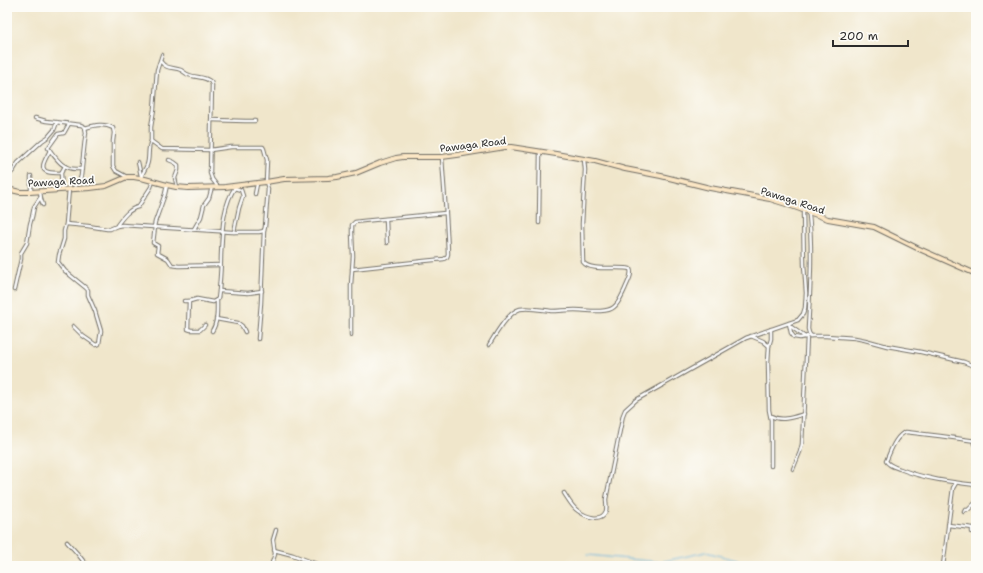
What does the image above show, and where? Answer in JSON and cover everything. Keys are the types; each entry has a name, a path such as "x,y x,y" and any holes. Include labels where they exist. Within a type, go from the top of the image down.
{"main road":[{"name":"Pawaga Road","path":"7,189 20,192 31,192 106,186 134,177 141,177 167,186 177,187 235,187 284,179 328,178 348,175 403,157 442,157 511,147 584,159 710,188 770,199 828,219 870,225 976,274"}],"street":[{"path":"141,177 147,164 148,149 152,141 151,127 154,109 156,76 162,55"},
{"path":"161,62 166,67 180,70 189,75 206,79 211,82 210,173 218,188"},
{"path":"35,118 83,126 85,128 97,125 109,126 113,128 113,166 116,171 127,178"},
{"path":"211,120 256,121"},
{"path":"7,177 18,163 48,137 54,130 57,122"},
{"path":"69,124 64,133 59,133 48,148 59,162 65,166 74,169 82,169"},
{"path":"72,326 83,336 96,345 99,345 101,331 88,295 88,290 58,262 64,239 64,228 66,224 71,189 81,179 86,133 85,128"},
{"path":"152,141 162,148 210,150 231,147 264,148 267,160 266,182 268,189 264,230 262,292 258,339"},
{"path":"50,150 45,160 44,168 46,172 61,173"},
{"path":"539,223 540,152"},
{"path":"352,269 446,258 448,254 447,223 445,213 442,157"},
{"path":"489,346 504,323 520,309 601,311 615,306 624,290 631,274 630,269 593,267 585,265 583,262 582,224 585,170 584,159"},
{"path":"169,160 178,166 175,178 177,187"},
{"path":"138,162 141,177"},
{"path":"62,190 61,173 65,166"},
{"path":"30,176 31,192"},
{"path":"117,226 130,210 138,207 151,187 153,181"},
{"path":"255,194 256,184"},
{"path":"167,186 154,222 153,243 157,244 158,246 157,253 168,259 172,265 221,265"},
{"path":"212,331 215,327 216,319 221,265 222,231 225,212 235,187 241,190 243,196 234,232"},
{"path":"194,229 201,217 204,205 209,198 212,188"},
{"path":"40,191 42,205"},
{"path":"14,290 21,253 27,243 34,208 40,198"},
{"path":"564,493 572,505 581,513 596,518 603,516 606,510 606,498 625,410 641,398 751,336 789,324 801,317 805,308 806,294 804,264 805,211"},
{"path":"805,211 809,215 810,275 808,329 811,336"},
{"path":"351,335 353,256 352,225 355,222 445,213"},
{"path":"386,219 387,243"},
{"path":"66,224 107,229 117,226 234,232 259,232 264,230"},
{"path":"219,291 248,293 262,292"},
{"path":"184,301 197,299 213,302 217,300"},
{"path":"189,301 188,329 200,330 205,325"},
{"path":"216,319 238,322 245,332"},
{"path":"789,324 806,336"},
{"path":"789,324 791,333 794,337 826,336 865,340 964,362 976,367"},
{"path":"771,330 768,362 769,410 771,420 771,466"},
{"path":"751,336 760,339 769,346"},
{"path":"793,469 802,444 806,336"},
{"path":"770,416 784,419 804,414"},
{"path":"976,446 974,444 975,441 906,432 900,436 886,461 889,465 910,473 937,480 976,485"},
{"path":"943,566 953,488 956,483"},
{"path":"964,512 976,502"},
{"path":"948,525 975,528"},
{"path":"972,532 972,529 975,528"},
{"path":"271,566 275,554 273,540 276,530"},
{"path":"67,542 84,562 90,566"},
{"path":"274,550 293,555 322,566"}],"waterway":[{"path":"587,555 660,562 706,552 759,566"}]}
